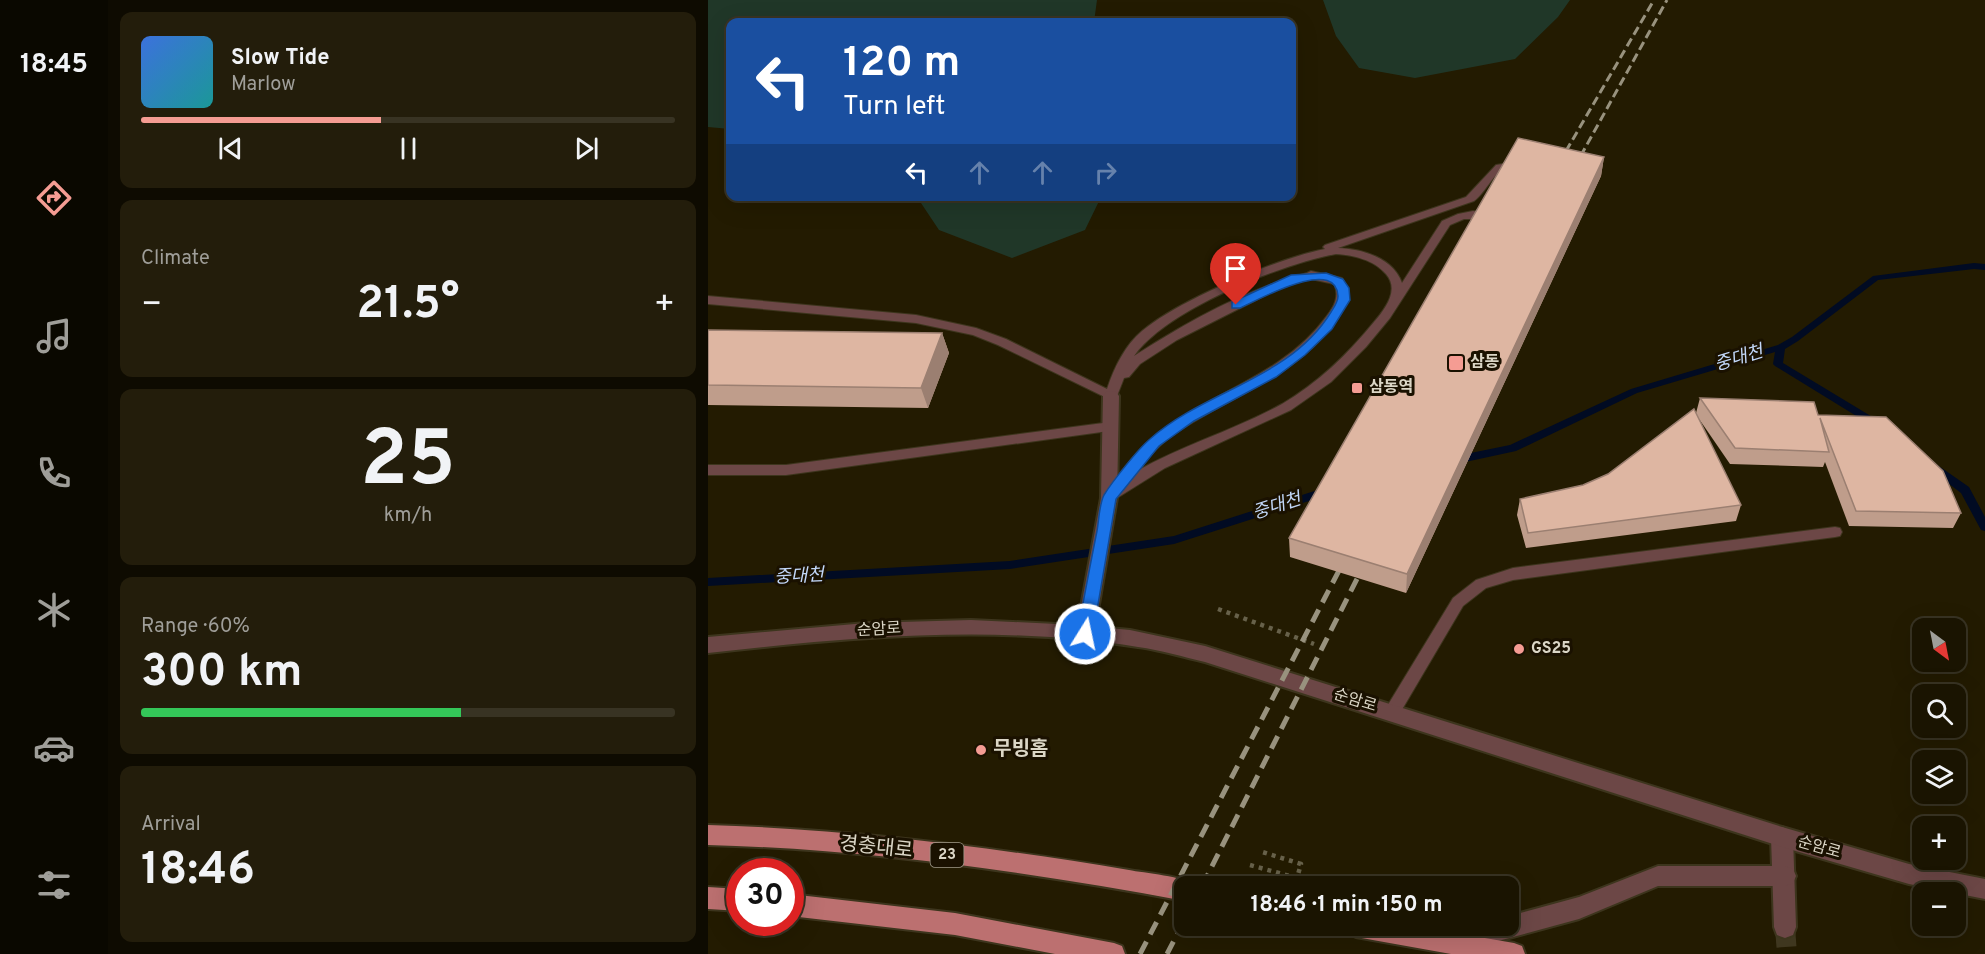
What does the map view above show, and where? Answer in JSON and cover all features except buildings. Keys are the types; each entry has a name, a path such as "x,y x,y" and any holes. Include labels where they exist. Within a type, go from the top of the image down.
{"main road":[{"name":"경충대로","path":"708,835 758,836 957,856 1123,879 1174,889"},
{"path":"708,898 726,899"},
{"path":"804,907 956,924 1114,954"},
{"path":"1407,936 1514,954"}],"street":[{"path":"1085,634 1110,498 1111,396"},
{"name":"순암로","path":"708,645 854,631 937,627 1131,638 1205,654 1782,837 1909,874 1985,890"},
{"path":"1782,837 1785,927"},
{"path":"1447,944 1579,908 1658,876 1785,876"}],"lane":[{"path":"1111,396 1118,373 1130,352 1155,327 1223,292 1297,259 1470,199 1477,194 1495,168 1501,165 1529,164"},
{"path":"1110,498 1141,475 1251,425 1312,390 1371,333 1393,306 1446,223 1468,214 1503,219"},
{"path":"1297,259 1336,251 1353,252 1371,258 1384,265 1394,277 1398,289 1393,306"},
{"path":"1110,498 1154,442 1190,418 1272,374 1328,327 1344,300 1343,288 1338,281 1311,275 1278,284 1150,351 1136,361 1111,396"},
{"path":"708,300 916,319 949,325 1002,342 1111,396"},
{"path":"708,470 786,470 1111,427"},
{"path":"1391,713 1458,602 1481,584 1513,574 1835,532"}],"path":[{"path":"1218,609 1314,644"},
{"path":"1250,865 1297,878 1301,864 1259,851"}],"green space":[{"path":"708,0 1097,0 1095,18 726,18 726,129 708,127"},
{"path":"1323,0 1570,0 1558,17 1515,59 1415,78 1359,68 1336,36"},
{"path":"920,201 1099,201 1085,230 1012,258 939,230"}],"waterway":[{"name":"중대천","path":"1781,347 1876,278 1974,266 1985,267"},
{"name":"중대천","path":"1456,460 1512,448 1634,391 1781,347"},
{"path":"1781,347 1778,364 1875,423"},
{"path":"1936,468 1965,490 1985,527"},
{"name":"중대천","path":"708,582 1010,565 1174,540 1327,491"}],"tunnel":[{"path":"1785,927 1787,954"}],"railway":[{"path":"1559,163 1654,0"},
{"path":"1574,168 1667,0"},
{"path":"1140,954 1346,557"},
{"path":"1207,876 1365,563"},
{"path":"1167,954 1176,936"}],"place":[{"name":"삼동","path":"1456,363"},
{"name":"삼동역","path":"1357,388"},
{"name":"GS25","path":"1519,649"},
{"name":"무빙홈","path":"981,750"}],"route":[{"path":"1085,634 1110,498 1138,459 1154,442 1172,429 1243,392 1272,374 1300,352 1328,327 1344,300 1343,288 1338,281 1311,275 1278,284 1236,305"}]}
